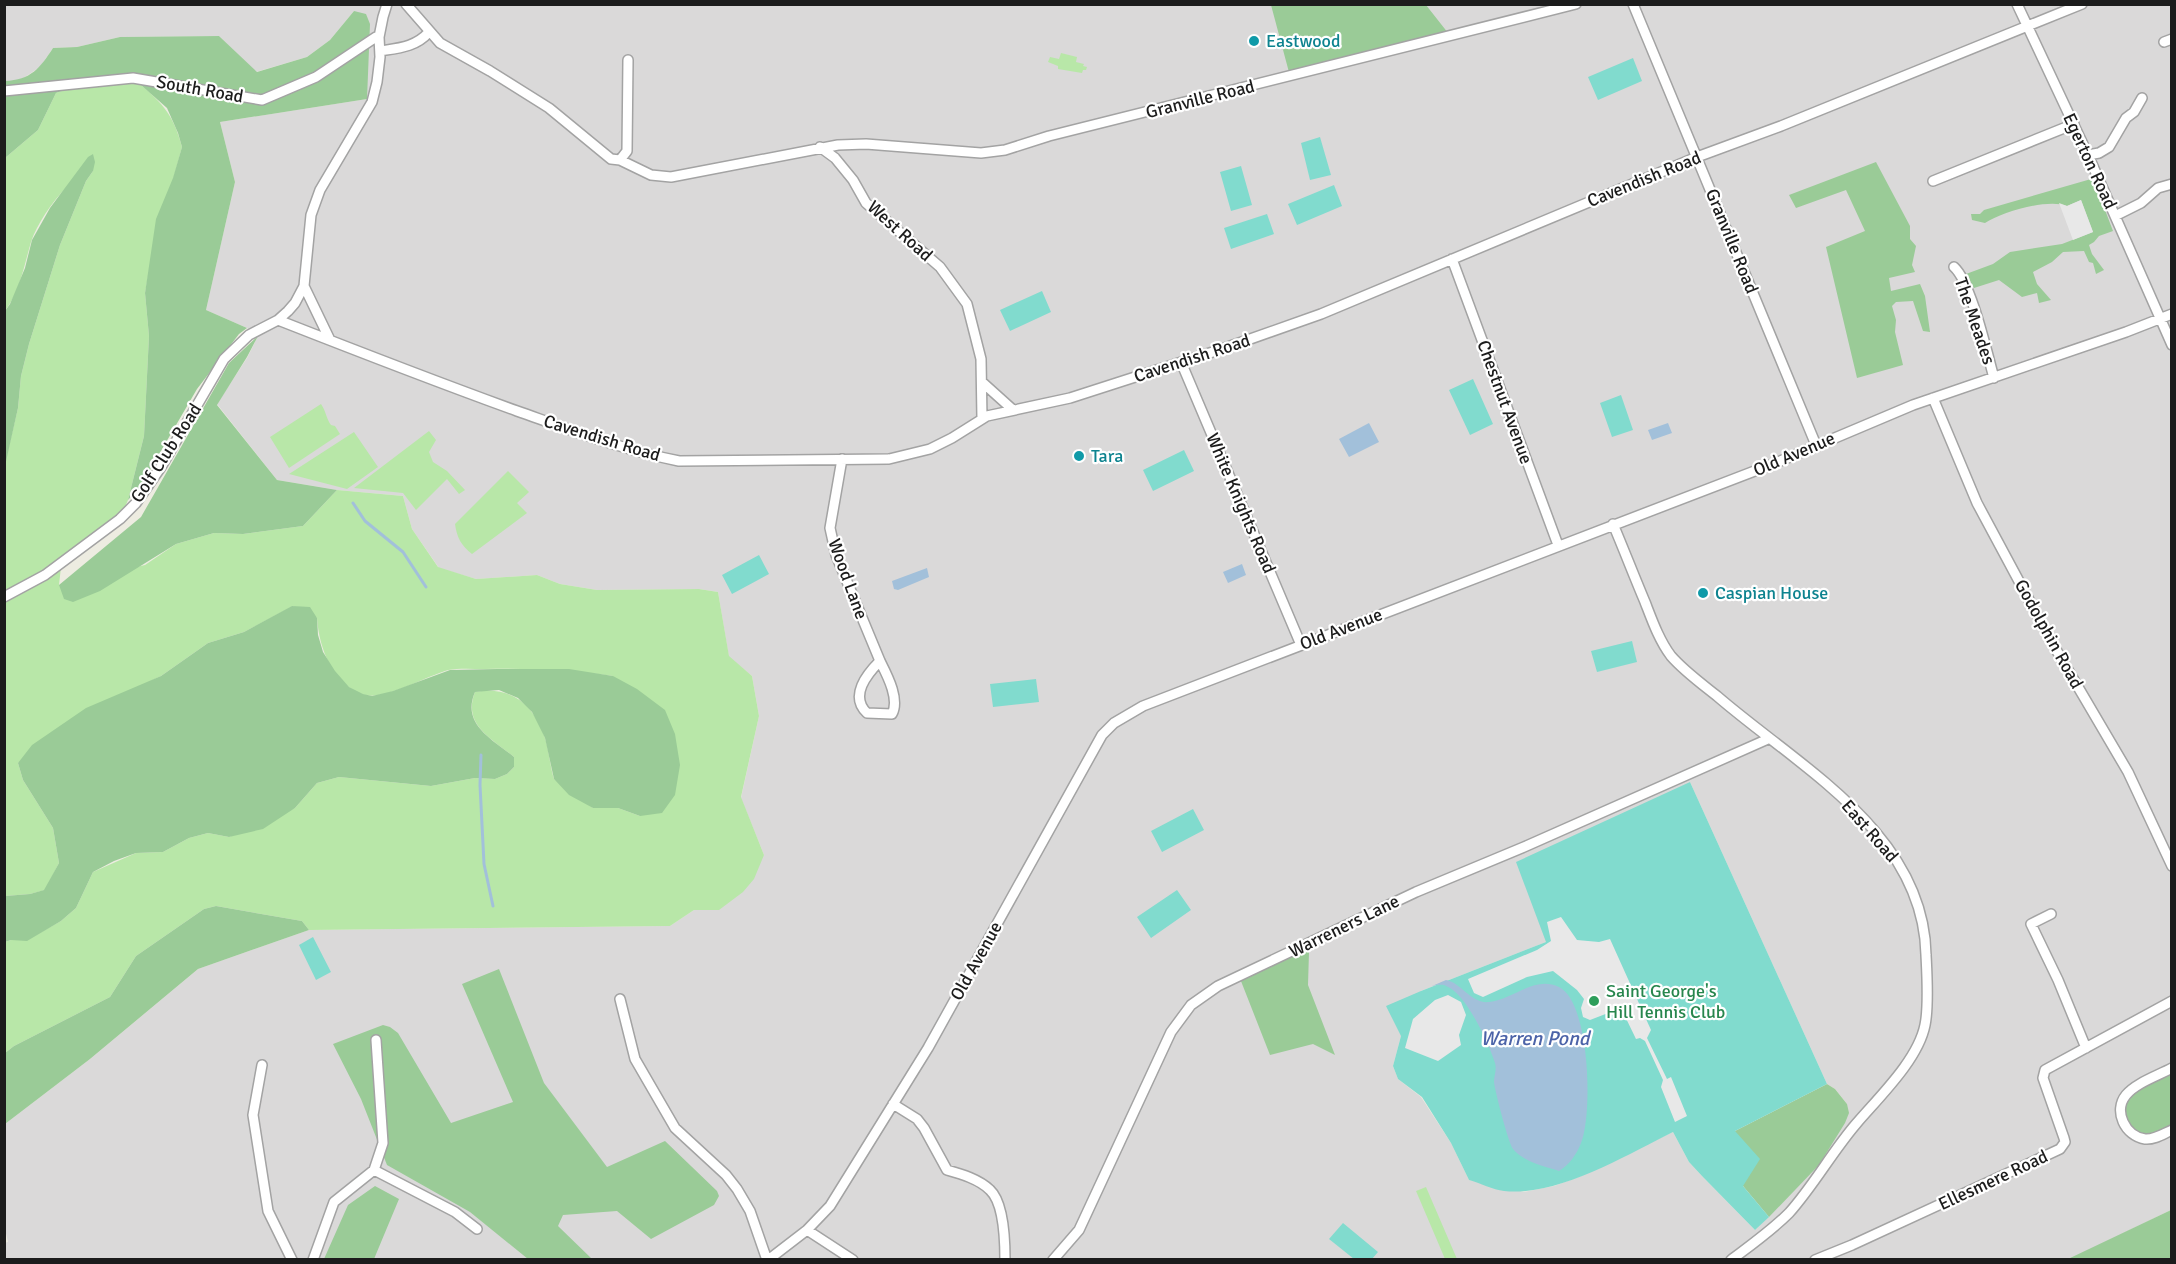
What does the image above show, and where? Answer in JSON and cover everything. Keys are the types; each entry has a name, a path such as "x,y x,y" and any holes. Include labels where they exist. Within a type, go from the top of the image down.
{"street":[{"path":"330,340 304,286 310,215 320,190 372,102 377,82 379,37 387,4"},
{"path":"406,4 440,43 549,108 611,159 620,160 651,175 671,177 696,173 820,147"},
{"name":"Granville Road","path":"820,147 866,144 981,153 1005,150 1049,136 1576,4"},
{"name":"Granville Road","path":"1633,4 1816,445"},
{"name":"Egerton Road","path":"2017,4 2074,124 2172,345"},
{"name":"Cavendish Road","path":"278,320 457,389 617,447 657,457 679,461 889,459 909,455 942,443 982,419 1012,409 1070,398 1321,314 1697,157 1781,126 2082,4"},
{"path":"380,51 410,46 422,40 429,32"},
{"name":"South Road","path":"4,91 134,78 262,100 316,77 379,37"},
{"path":"620,160 627,151 628,139 628,60"},
{"path":"2088,155 2099,153 2109,147 2126,118 2134,112 2142,98"},
{"path":"1933,181 2074,124"},
{"name":"West Road","path":"820,147 835,158 853,180 866,203 940,267 967,304 981,358 982,419"},
{"path":"2115,216 2141,204 2158,188 2172,184"},
{"name":"Chestnut Avenue","path":"1452,259 1558,545"},
{"name":"The Meades","path":"1954,267 1960,274 1970,297 1994,378"},
{"name":"Golf Club Road","path":"4,597 45,575 120,519 135,503 161,467 224,359 249,335 278,320 295,303 304,286"},
{"name":"Old Avenue","path":"767,1260 807,1230 830,1206 934,1038 1101,735 1114,723 1143,706 1778,462 1933,398 2172,314"},
{"name":"White Knights Road","path":"1181,362 1301,645"},
{"path":"982,382 1012,409"},
{"name":"Godolphin Road","path":"1933,398 1977,503 2051,641 2128,772 2172,866"},
{"name":"Wood Lane","path":"842,459 830,528 836,555 880,660 892,689 894,709 892,714 867,713 861,703 863,680 880,660"},
{"name":"East Road","path":"1613,524 1658,634 1671,656 1768,739 1849,804 1881,838 1900,864 1910,884 1923,925 1926,951 1925,1025 1916,1050 1846,1136 1821,1173 1790,1212 1772,1229 1731,1260"},
{"name":"Warreners Lane","path":"1053,1260 1079,1230 1171,1032 1191,1005 1218,986 1306,946 1368,913 1768,739"},
{"path":"2051,914 2031,924 2058,980 2086,1048"},
{"path":"620,999 635,1059 675,1128 726,1175 737,1189 750,1211 767,1260"},
{"name":"Ellesmere Road","path":"1815,1260 2060,1149 2065,1142 2043,1074 2052,1064 2172,1001"},
{"path":"313,1260 334,1202 374,1170 383,1143 376,1040"},
{"path":"262,1065 253,1115 268,1211 292,1260"},
{"path":"2172,1068 2132,1089 2123,1100 2120,1116 2125,1126 2136,1136 2143,1138 2154,1138 2172,1130"},
{"path":"893,1104 917,1119 947,1170 983,1184 993,1191 1002,1217 1005,1260"},
{"path":"374,1170 455,1212 477,1229"},
{"path":"807,1230 853,1260"}],"shaded area":[{"path":"5,5 2171,5 2171,1210 2068,1260 5,1260 4,1243 8,1242 4,1225 5,1124 90,1059 198,969 309,930 670,926 764,855 741,798 759,716 752,676 729,657 718,592 699,589 597,590 560,584 537,575 476,579 439,568 412,529 403,496 337,490 277,480 217,404 247,358 258,336 247,328 206,310 235,182 220,122 367,99 354,11 330,40 307,57 256,72 219,36 120,37 77,47 53,48 40,67 19,81 5,81","holes":["1690,782 1827,1084 1835,1089 1847,1104 1819,1165 1755,1230 1689,1162 1673,1132 1581,1176 1554,1186 1524,1192 1469,1180 1451,1143 1421,1097 1398,1079 1393,1066 1401,1036 1421,991 1546,942"]},
{"path":"1633,58 1642,81 1598,100 1588,77"},
{"path":"1320,137 1331,175 1310,180 1301,143"},
{"path":"1241,166 1252,205 1231,211 1220,172"},
{"path":"1334,185 1342,206 1297,225 1288,204"},
{"path":"2081,200 2093,232 2073,240 2059,203 2067,206"},
{"path":"1267,214 1274,234 1231,249 1224,228"},
{"path":"1042,291 1051,312 1010,331 1000,310"},
{"path":"1473,379 1493,424 1470,435 1449,390"},
{"path":"1621,395 1633,430 1612,437 1600,403"},
{"path":"1184,450 1194,471 1153,491 1143,470"},
{"path":"759,555 769,574 732,594 722,575"},
{"path":"1632,641 1637,662 1597,672 1591,651"},
{"path":"1036,679 1039,702 993,707 990,684"},
{"name":"Saint George's Hill Tennis Club","path":"1690,782 1827,1084 1735,1131 1760,1159 1743,1186 1769,1217 1755,1230 1689,1162 1673,1132 1591,1172 1547,1188 1504,1191 1469,1180 1451,1143 1422,1097 1398,1079 1393,1066 1401,1036 1386,1006 1546,942 1516,862"},
{"path":"1193,809 1204,830 1162,852 1151,831"},
{"path":"1177,890 1191,910 1151,938 1137,917"},
{"path":"1561,917 1577,940 1599,942 1610,939 1651,1030 1647,1038 1667,1079 1671,1077 1687,1116 1675,1122 1661,1087 1663,1080 1645,1041 1640,1038 1636,1039 1621,1008 1590,1020 1583,1017 1581,1008 1584,999 1577,990 1553,971 1527,977 1483,997 1474,993 1468,979 1537,950 1551,941 1547,922"},
{"path":"313,937 331,972 316,980 299,945"},
{"path":"1448,995 1461,1002 1466,1015 1459,1035 1461,1045 1438,1061 1405,1048 1413,1019 1435,1000"},
{"path":"1343,1223 1378,1252 1372,1259 1354,1259 1329,1239"}],"green space":[{"path":"1271,5 1426,5 1452,38 1290,76"},
{"path":"354,11 366,14 370,24 367,99 220,122 235,182 206,310 247,328 239,334 197,389 140,487 128,500 144,436 149,336 145,293 156,219 173,178 182,147 178,133 167,108 133,78 81,84 56,93 38,130 5,158 5,81 22,78 34,72 53,48 77,47 120,37 219,36 257,72 307,57 330,40"},
{"path":"1061,53 1077,57 1076,62 1084,64 1083,66 1087,67 1086,70 1082,73 1058,69 1058,66 1048,62 1050,57 1059,59"},
{"path":"133,78 170,116 182,147 150,265 145,293 149,336 144,436 128,500 120,519 61,567 59,585 145,565 176,544 214,533 243,534 303,526 337,490 403,496 412,529 438,567 476,579 537,575 560,584 597,590 699,589 718,592 729,656 752,676 759,716 741,797 764,855 754,879 743,892 719,910 694,910 670,926 309,930 302,921 216,906 204,909 136,956 110,997 14,1046 5,1053 5,942 27,940 61,921 76,908 93,872 136,853 163,852 189,838 208,833 229,837 295,808 317,783 339,777 431,786 475,778 495,779 507,774 514,767 514,757 481,730 476,722 472,704 475,692 499,692 510,695 527,706 545,738 554,779 593,808 618,808 640,816 613,676 549,670 457,669 448,670 383,694 365,695 354,690 336,675 321,641 317,618 293,606 244,632 208,643 161,676 128,692 18,763 23,780 53,828 59,863 45,890 5,896 5,463 18,408 21,376 29,344 60,245 86,181 93,171 69,185 55,200 37,228 18,287 5,311 5,158 38,130 56,93 81,84"},
{"path":"93,154 95,162 93,171 86,181 60,245 29,344 5,466 5,311 25,268 32,240 50,208 88,157"},
{"path":"1876,162 1910,226 1910,239 1916,246 1912,265 1915,272 1889,278 1891,291 1920,284 1925,296 1930,332 1923,331 1913,301 1896,302 1892,306 1896,320 1895,332 1903,365 1857,378 1826,247 1865,231 1846,190 1796,208 1789,195"},
{"path":"2098,177 2104,191 2099,194 2113,231 2099,236 2089,245 2092,254 2104,270 2096,274 2093,263 2089,262 2084,251 2063,252 2052,262 2033,272 2037,284 2051,300 2039,303 2037,293 2022,297 1999,280 1974,288 1966,274 1993,264 2010,252 2062,244 2093,232 2081,200 2067,206 2049,204 2025,207 1985,223 1972,220 1971,214 1980,214 1984,210"},
{"path":"258,336 217,405 277,480 337,490 303,526 243,534 214,533 176,544 100,591 73,602 64,599 59,585 141,517 229,363"},
{"path":"321,404 331,425 335,426 340,434 289,468 270,437"},
{"path":"429,431 436,440 429,452 433,462 447,471 465,490 459,494 447,479 416,510 403,493 354,488"},
{"path":"354,432 378,467 347,489 289,474"},
{"path":"508,471 529,492 517,503 527,513 472,554 460,541 455,524"},
{"path":"292,606 310,607 317,618 318,635 323,652 335,671 349,687 372,696 393,691 450,670 569,669 613,676 637,689 665,710 675,734 680,765 675,795 662,813 640,816 618,808 593,808 569,795 554,779 545,738 532,712 518,698 499,690 475,692 472,713 475,722 488,737 514,757 514,767 507,774 495,779 475,778 431,786 339,777 317,783 295,808 263,829 229,837 208,833 189,838 163,852 136,853 114,861 93,872 76,908 61,921 27,941 5,942 5,896 30,894 44,890 59,863 53,828 23,780 18,763 32,745 86,708 161,676 208,643 244,632"},
{"path":"216,906 302,921 309,930 198,969 90,1059 5,1124 5,1053 14,1046 110,997 136,956 204,909"},
{"path":"1306,946 1309,952 1308,985 1335,1055 1313,1044 1270,1055 1239,976"},
{"path":"499,969 544,1083 607,1167 665,1141 717,1191 719,1196 714,1205 651,1239 617,1211 563,1215 558,1226 592,1259 528,1259 470,1212 387,1165 361,1099 333,1044 383,1025 390,1027 398,1033 451,1123 513,1102 462,984"},
{"path":"2171,1068 2171,1130 2148,1139 2125,1126 2123,1099"},
{"path":"1827,1084 1835,1089 1847,1104 1849,1113 1845,1123 1819,1165 1769,1217 1743,1186 1735,1131"},
{"path":"375,1186 399,1199 374,1259 324,1259 348,1205"},
{"path":"1426,1187 1457,1259 1445,1259 1416,1191"},
{"path":"2171,1210 2171,1259 2068,1259"}],"water":[{"path":"1369,423 1379,442 1349,457 1339,439"},
{"path":"1668,423 1672,433 1652,440 1648,430"},
{"path":"1242,564 1246,575 1228,583 1223,572"},
{"path":"927,568 929,577 898,590 894,589 892,581"},
{"name":"Warren Pond","path":"1446,980 1483,1002 1498,1000 1541,984 1559,987 1569,997 1583,1035 1587,1108 1581,1143 1575,1155 1559,1171 1528,1160 1513,1149 1494,1082 1496,1065 1482,1032 1469,1008 1454,991 1445,985 1432,986"}],"waterway":[{"path":"353,503 365,521 403,552 426,587"},
{"path":"481,755 480,785 484,864 493,906"}],"place":[{"name":"Eastwood","path":"1254,41"},
{"name":"Tara","path":"1079,456"},
{"name":"Caspian House","path":"1703,593"},
{"name":"Saint George's Hill Tennis Club","path":"1594,1001"}]}
